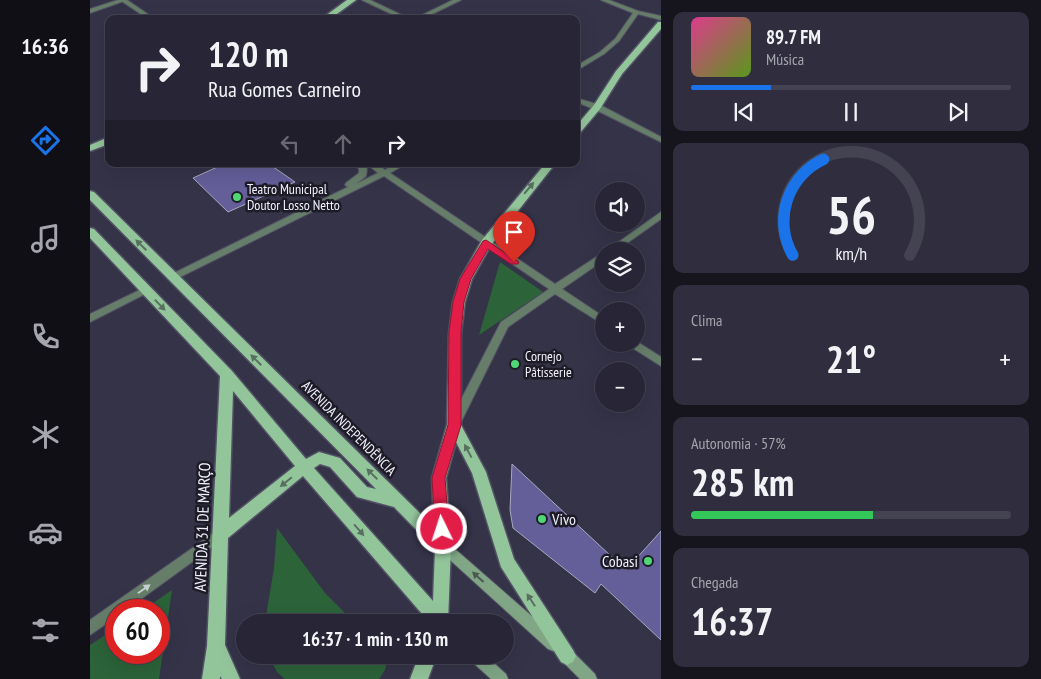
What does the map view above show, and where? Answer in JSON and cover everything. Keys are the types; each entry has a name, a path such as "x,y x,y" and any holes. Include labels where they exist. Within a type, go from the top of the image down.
{"main road":[{"path":"331,15 352,0"},
{"path":"580,127 597,107 619,73 661,24"},
{"path":"90,148 105,142"},
{"path":"440,614 444,546 439,478 454,425 455,332 459,302 466,279 486,243 548,167"},
{"name":"AVENIDA INDEPENDÊNCIA","path":"90,194 444,546 567,656 590,679"},
{"path":"90,231 227,375 304,467 433,614"},
{"name":"AVENIDA 31 DE MARÇO","path":"211,679 216,646 227,375"},
{"path":"454,425 480,472 507,562 567,656"},
{"path":"221,534 304,467 320,458 335,462 362,492 399,502"},
{"path":"216,646 231,679"},
{"path":"419,679 425,664"},
{"path":"485,664 501,679"}],"street":[{"path":"90,11 124,0 146,15"},
{"path":"365,0 398,15"},
{"path":"426,15 458,0"},
{"path":"604,0 636,12 661,18"},
{"path":"580,67 602,53 617,40 636,12"},
{"path":"580,101 597,107 661,140"},
{"path":"310,210 362,174 361,167"},
{"path":"375,167 595,316"},
{"path":"173,277 396,167"},
{"path":"622,242 661,214"},
{"path":"454,425 504,325 595,262"},
{"path":"90,318 146,290"},
{"path":"645,351 661,362"},
{"path":"90,628 221,534"}],"green space":[{"path":"500,262 543,292 479,335"},
{"path":"277,528 325,593 346,614 266,614 274,568"},
{"path":"172,590 170,604 170,599 159,599"},
{"path":"105,635 105,664 161,664 159,679 90,679 90,645"},
{"path":"273,664 387,664 379,679 285,679 277,672"}],"building":[{"name":"Teatro Municipal Doutor Losso Netto","path":"217,167 273,167 295,182 228,212 193,178"},
{"name":"Vivo","path":"512,464 626,570 661,531 661,640 601,584 595,593 513,528 510,510"}],"place":[{"name":"Teatro Municipal Doutor Losso Netto","path":"237,197"},
{"name":"Cornejo Pâtisserie","path":"515,364"},
{"name":"Vivo","path":"542,519"},
{"name":"Cobasi","path":"648,561"}],"route":[{"path":"442,529 439,478 454,425 455,332 459,302 466,279 486,243 514,262"}]}
